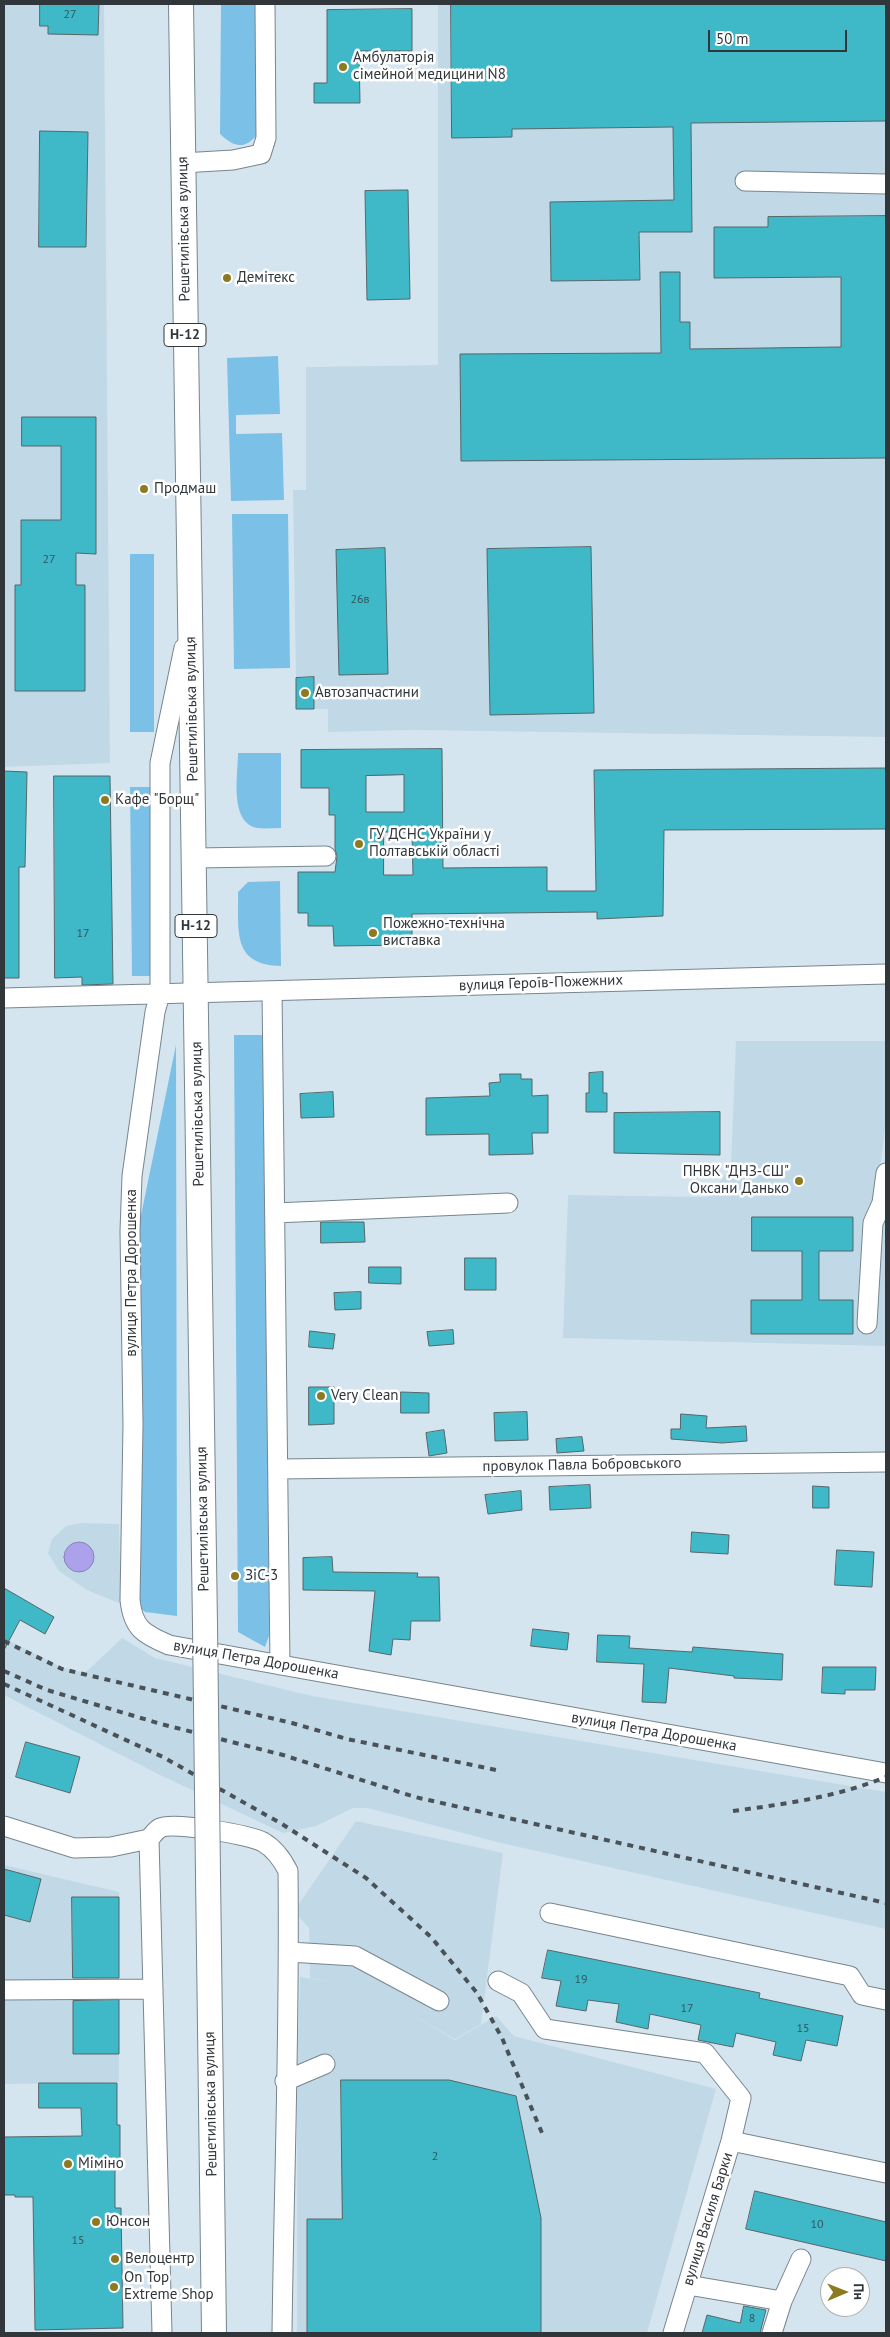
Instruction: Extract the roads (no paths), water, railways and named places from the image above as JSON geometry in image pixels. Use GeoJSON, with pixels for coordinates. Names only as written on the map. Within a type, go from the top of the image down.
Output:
{"type":"FeatureCollection","features":[{"type":"Feature","properties":{"kind":"main road","name":"Решетилівська вулиця"},"geometry":{"type":"LineString","coordinates":[[181,4],[182,163],[197,993],[214,2333]]}},
{"type":"Feature","properties":{"kind":"street"},"geometry":{"type":"LineString","coordinates":[[182,163],[233,160],[261,154],[266,138],[265,4]]}},
{"type":"Feature","properties":{"kind":"street"},"geometry":{"type":"LineString","coordinates":[[745,181],[886,184]]}},
{"type":"Feature","properties":{"kind":"street"},"geometry":{"type":"LineString","coordinates":[[160,994],[160,763],[190,620]]}},
{"type":"Feature","properties":{"kind":"street"},"geometry":{"type":"LineString","coordinates":[[194,858],[326,856]]}},
{"type":"Feature","properties":{"kind":"street","name":"вулиця Героїв-Пожежних"},"geometry":{"type":"LineString","coordinates":[[4,998],[886,974]]}},
{"type":"Feature","properties":{"kind":"street"},"geometry":{"type":"LineString","coordinates":[[272,991],[280,1665]]}},
{"type":"Feature","properties":{"kind":"street","name":"вулиця Петра Дорошенка"},"geometry":{"type":"LineString","coordinates":[[160,994],[155,1012],[136,1148],[130,1231],[133,1416],[130,1600],[132,1618],[137,1625],[150,1636],[168,1645],[886,1773]]}},
{"type":"Feature","properties":{"kind":"street"},"geometry":{"type":"LineString","coordinates":[[867,1324],[873,1223],[882,1203],[886,1173]]}},
{"type":"Feature","properties":{"kind":"street"},"geometry":{"type":"LineString","coordinates":[[275,1213],[508,1203]]}},
{"type":"Feature","properties":{"kind":"street","name":"провулок Павла Бобровського"},"geometry":{"type":"LineString","coordinates":[[278,1469],[886,1462]]}},
{"type":"Feature","properties":{"kind":"street"},"geometry":{"type":"LineString","coordinates":[[4,1826],[74,1848],[111,1847],[149,1839],[160,1828],[174,1825],[248,1836],[264,1843],[280,1856],[288,1871],[289,1952],[285,2081],[282,2333]]}},
{"type":"Feature","properties":{"kind":"street"},"geometry":{"type":"LineString","coordinates":[[149,1839],[162,2333]]}},
{"type":"Feature","properties":{"kind":"street"},"geometry":{"type":"LineString","coordinates":[[550,1913],[850,1976],[862,1995],[886,2000]]}},
{"type":"Feature","properties":{"kind":"street"},"geometry":{"type":"LineString","coordinates":[[289,1952],[355,1956],[439,2001]]}},
{"type":"Feature","properties":{"kind":"street"},"geometry":{"type":"LineString","coordinates":[[498,1981],[521,1993],[545,2029],[705,2053],[741,2098],[731,2141]]}},
{"type":"Feature","properties":{"kind":"street"},"geometry":{"type":"LineString","coordinates":[[4,1990],[153,1989]]}},
{"type":"Feature","properties":{"kind":"street"},"geometry":{"type":"LineString","coordinates":[[285,2081],[325,2064]]}},
{"type":"Feature","properties":{"kind":"street","name":"вулиця Василя Барки"},"geometry":{"type":"LineString","coordinates":[[673,2333],[731,2141],[886,2173]]}},
{"type":"Feature","properties":{"kind":"street"},"geometry":{"type":"LineString","coordinates":[[772,2333],[782,2301],[801,2259]]}},
{"type":"Feature","properties":{"kind":"street"},"geometry":{"type":"LineString","coordinates":[[688,2285],[782,2301]]}},
{"type":"Feature","properties":{"kind":"railway"},"geometry":{"type":"LineString","coordinates":[[4,1641],[62,1669],[292,1723],[347,1739],[501,1771]]}},
{"type":"Feature","properties":{"kind":"railway"},"geometry":{"type":"LineString","coordinates":[[4,1671],[47,1690],[161,1724],[283,1755],[415,1797],[886,1903]]}},
{"type":"Feature","properties":{"kind":"railway"},"geometry":{"type":"LineString","coordinates":[[4,1684],[163,1757],[282,1824],[366,1878],[431,1937],[477,1993],[502,2038],[542,2133]]}},
{"type":"Feature","properties":{"kind":"railway"},"geometry":{"type":"LineString","coordinates":[[733,1811],[830,1795],[886,1777]]}},
{"type":"Feature","properties":{"kind":"place","name":"Амбулаторія сімейной медицини N8"},"geometry":{"type":"Point","coordinates":[343,67]}},
{"type":"Feature","properties":{"kind":"place","name":"Демітекс"},"geometry":{"type":"Point","coordinates":[227,278]}},
{"type":"Feature","properties":{"kind":"place","name":"Продмаш"},"geometry":{"type":"Point","coordinates":[144,489]}},
{"type":"Feature","properties":{"kind":"place","name":"Автозапчастини"},"geometry":{"type":"Point","coordinates":[305,693]}},
{"type":"Feature","properties":{"kind":"place","name":"Кафе \"Борщ\""},"geometry":{"type":"Point","coordinates":[105,800]}},
{"type":"Feature","properties":{"kind":"place","name":"ГУ ДСНС України у Полтавській області"},"geometry":{"type":"Point","coordinates":[359,844]}},
{"type":"Feature","properties":{"kind":"place","name":"Пожежно-технічна виставка"},"geometry":{"type":"Point","coordinates":[373,933]}},
{"type":"Feature","properties":{"kind":"place","name":"ПНВК \"ДНЗ-СШ\" Оксани Данько"},"geometry":{"type":"Point","coordinates":[799,1181]}},
{"type":"Feature","properties":{"kind":"place","name":"Very Clean"},"geometry":{"type":"Point","coordinates":[321,1396]}},
{"type":"Feature","properties":{"kind":"place","name":"ЗіС-3"},"geometry":{"type":"Point","coordinates":[235,1576]}},
{"type":"Feature","properties":{"kind":"place","name":"Міміно"},"geometry":{"type":"Point","coordinates":[68,2164]}},
{"type":"Feature","properties":{"kind":"place","name":"Юнсон"},"geometry":{"type":"Point","coordinates":[96,2222]}},
{"type":"Feature","properties":{"kind":"place","name":"Велоцентр"},"geometry":{"type":"Point","coordinates":[115,2259]}},
{"type":"Feature","properties":{"kind":"place","name":"On Top Extreme Shop"},"geometry":{"type":"Point","coordinates":[114,2287]}}]}
